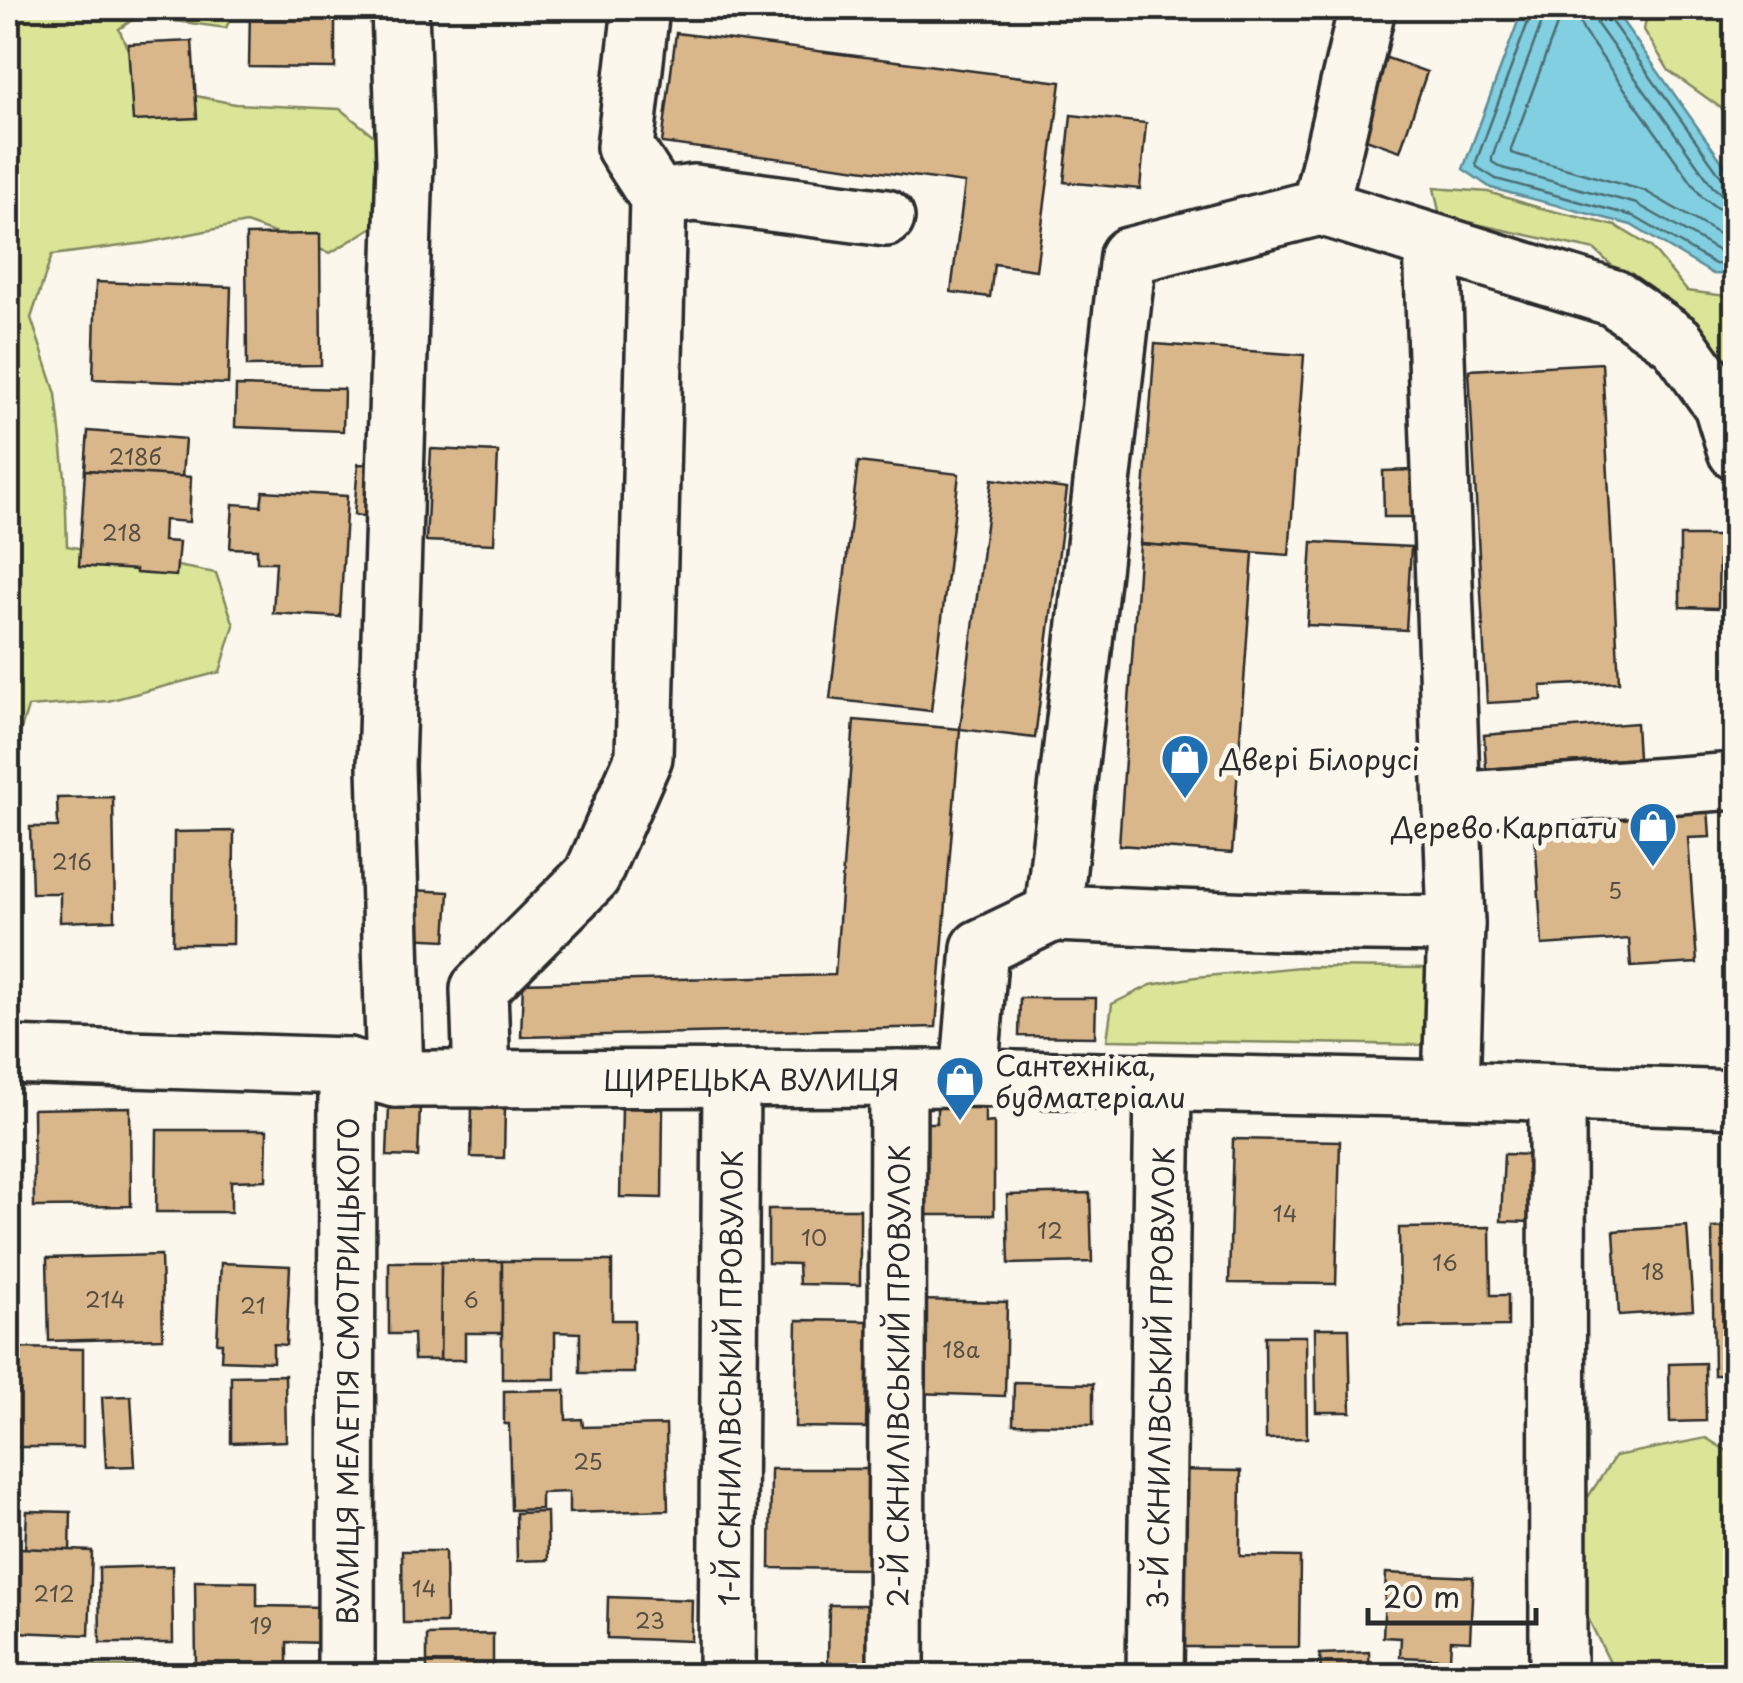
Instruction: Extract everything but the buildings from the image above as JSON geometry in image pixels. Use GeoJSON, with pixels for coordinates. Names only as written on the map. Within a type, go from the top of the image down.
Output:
{"type":"FeatureCollection","features":[{"type":"Feature","properties":{"kind":"street","name":"ВУЛИЦЯ МЕЛЕТІЯ СМОТРИЦЬКОГО"},"geometry":{"type":"LineString","coordinates":[[346,1676],[386,766],[405,161],[400,8]]}},
{"type":"Feature","properties":{"kind":"street"},"geometry":{"type":"LineString","coordinates":[[482,1079],[479,989],[592,876],[644,757],[658,198],[625,148],[640,8]]}},
{"type":"Feature","properties":{"kind":"street"},"geometry":{"type":"LineString","coordinates":[[1320,207],[1366,8]]}},
{"type":"Feature","properties":{"kind":"street"},"geometry":{"type":"LineString","coordinates":[[658,198],[694,193],[886,218]]}},
{"type":"Feature","properties":{"kind":"street"},"geometry":{"type":"LineString","coordinates":[[1053,912],[1128,256],[1320,207],[1614,298],[1677,342],[1722,404],[1736,451]]}},
{"type":"Feature","properties":{"kind":"street"},"geometry":{"type":"LineString","coordinates":[[1432,242],[1456,924],[1451,1089]]}},
{"type":"Feature","properties":{"kind":"street"},"geometry":{"type":"LineString","coordinates":[[1452,800],[1736,782]]}},
{"type":"Feature","properties":{"kind":"street"},"geometry":{"type":"LineString","coordinates":[[969,1078],[980,948],[1053,912],[1280,922],[1456,924]]}},
{"type":"Feature","properties":{"kind":"street","name":"ЩИРЕЦЬКА ВУЛИЦЯ"},"geometry":{"type":"LineString","coordinates":[[8,1054],[482,1079],[969,1078],[1736,1099]]}},
{"type":"Feature","properties":{"kind":"street","name":"2-Й СКНИЛІВСЬКИЙ ПРОВУЛОК"},"geometry":{"type":"LineString","coordinates":[[896,1676],[898,1078]]}},
{"type":"Feature","properties":{"kind":"street","name":"1-Й СКНИЛІВСЬКИЙ ПРОВУЛОК"},"geometry":{"type":"LineString","coordinates":[[727,1676],[731,1080]]}},
{"type":"Feature","properties":{"kind":"street","name":"3-Й СКНИЛІВСЬКИЙ ПРОВУЛОК"},"geometry":{"type":"LineString","coordinates":[[1155,1676],[1163,1083]]}},
{"type":"Feature","properties":{"kind":"street"},"geometry":{"type":"LineString","coordinates":[[1557,1094],[1558,1676]]}},
{"type":"Feature","properties":{"kind":"green space"},"geometry":{"type":"Polygon","coordinates":[[[8,8],[235,8],[226,28],[138,16],[119,29],[143,85],[235,104],[340,109],[378,139],[373,227],[330,253],[246,223],[145,243],[52,255],[31,318],[56,394],[67,546],[216,573],[234,625],[220,672],[108,701],[28,707],[8,771],[8,8]]]}},
{"type":"Feature","properties":{"kind":"green space"},"geometry":{"type":"Polygon","coordinates":[[[1648,8],[1735,8],[1735,118],[1669,71],[1644,30],[1648,8]]]}},
{"type":"Feature","properties":{"kind":"green space"},"geometry":{"type":"Polygon","coordinates":[[[1434,188],[1488,192],[1616,226],[1651,247],[1687,291],[1735,297],[1735,389],[1595,250],[1440,216],[1434,188]]]}},
{"type":"Feature","properties":{"kind":"green space"},"geometry":{"type":"Polygon","coordinates":[[[1300,967],[1427,968],[1428,1045],[1107,1040],[1112,1004],[1151,985],[1300,967]]]}},
{"type":"Feature","properties":{"kind":"green space"},"geometry":{"type":"Polygon","coordinates":[[[1706,1438],[1735,1456],[1735,1675],[1616,1675],[1587,1616],[1582,1506],[1615,1456],[1706,1438]]]}},
{"type":"Feature","properties":{"kind":"green space"},"geometry":{"type":"Polygon","coordinates":[[[50,1666],[175,1667],[187,1675],[34,1675],[50,1666]]]}},
{"type":"Feature","properties":{"kind":"water"},"geometry":{"type":"Polygon","coordinates":[[[1523,8],[1613,8],[1735,180],[1735,275],[1713,274],[1631,225],[1491,188],[1463,169],[1523,8]]]}},
{"type":"Feature","properties":{"kind":"place","name":"Двері Білорусі"},"geometry":{"type":"Point","coordinates":[1185,800]}},
{"type":"Feature","properties":{"kind":"place","name":"Дерево Карпати"},"geometry":{"type":"Point","coordinates":[1653,868]}},
{"type":"Feature","properties":{"kind":"place","name":"Сантехніка, будматеріали"},"geometry":{"type":"Point","coordinates":[960,1122]}}]}
